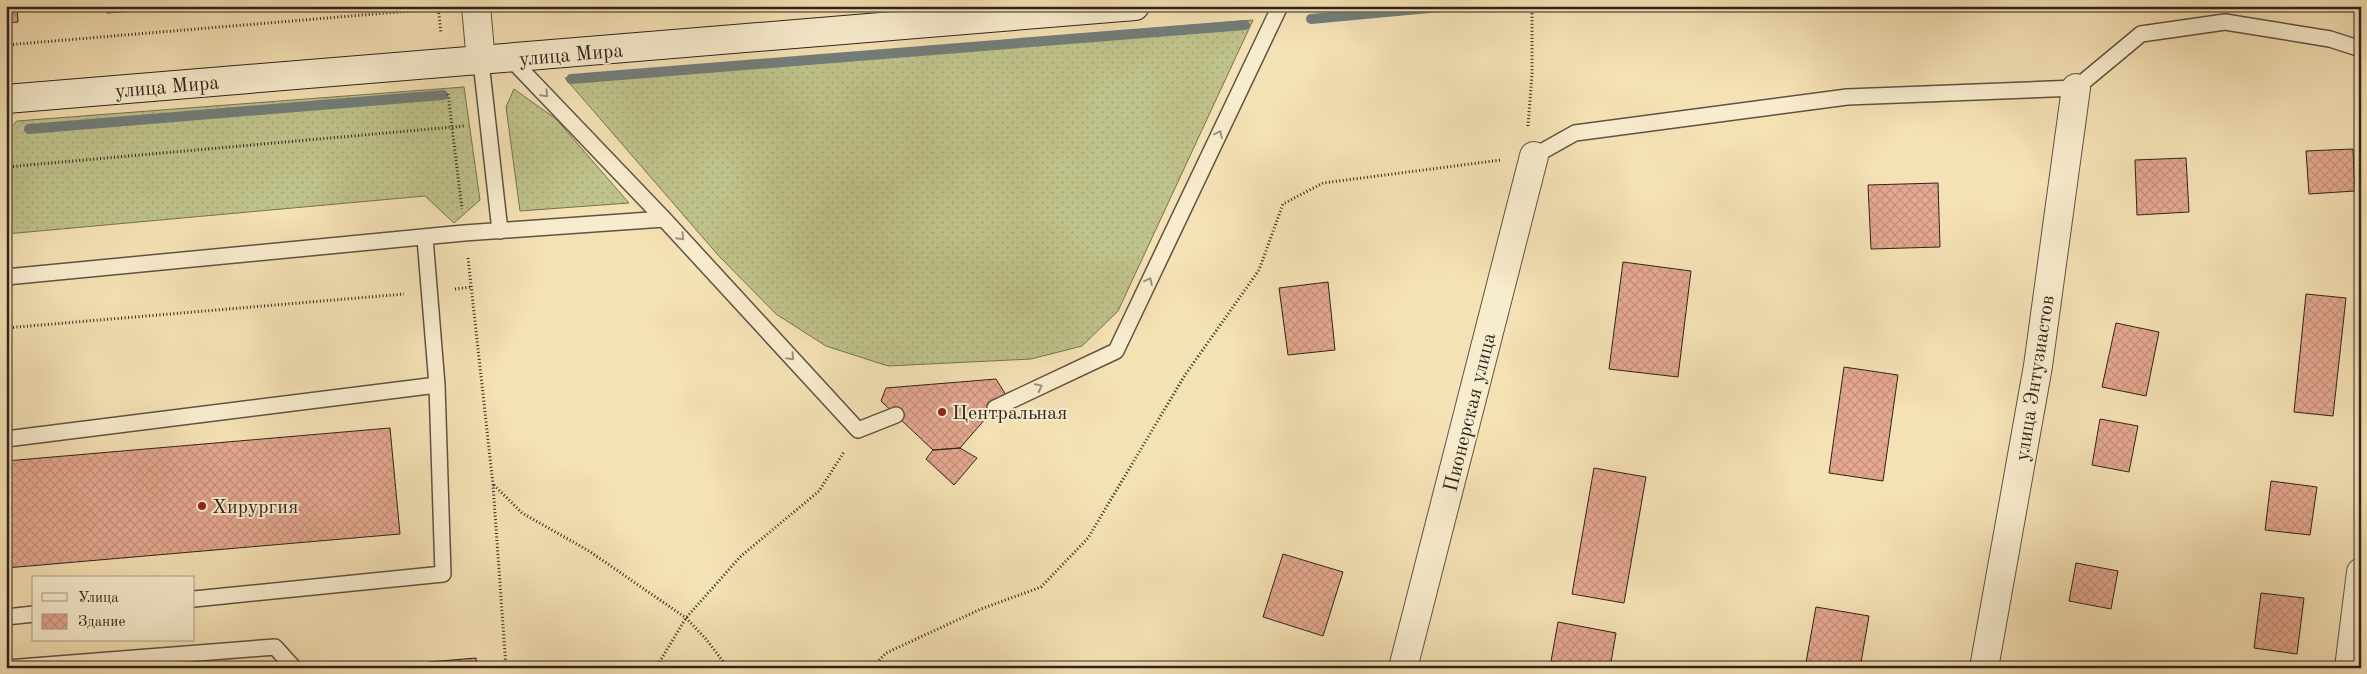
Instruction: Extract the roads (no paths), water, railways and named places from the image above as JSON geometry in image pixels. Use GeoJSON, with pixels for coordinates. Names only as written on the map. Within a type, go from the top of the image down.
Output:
{"type":"FeatureCollection","features":[{"type":"Feature","properties":{"kind":"street"},"geometry":{"type":"LineString","coordinates":[[476,6],[482,62]]}},
{"type":"Feature","properties":{"kind":"street","name":"улица Мира"},"geometry":{"type":"LineString","coordinates":[[6,99],[482,62],[1135,6]]}},
{"type":"Feature","properties":{"kind":"street","name":"улица Энтузиастов"},"geometry":{"type":"LineString","coordinates":[[1984,668],[2038,366],[2076,88]]}},
{"type":"Feature","properties":{"kind":"street","name":"Пионерская улица"},"geometry":{"type":"LineString","coordinates":[[1404,668],[1534,156]]}},
{"type":"Feature","properties":{"kind":"street"},"geometry":{"type":"LineString","coordinates":[[2349,668],[2361,572]]}},
{"type":"Feature","properties":{"kind":"lane"},"geometry":{"type":"LineString","coordinates":[[995,408],[1116,350],[1280,6]]}},
{"type":"Feature","properties":{"kind":"lane"},"geometry":{"type":"LineString","coordinates":[[1534,156],[1575,133],[1847,97],[2076,88],[2141,34],[2225,22],[2330,39],[2361,49]]}},
{"type":"Feature","properties":{"kind":"lane"},"geometry":{"type":"LineString","coordinates":[[511,59],[664,219],[858,430],[896,415]]}},
{"type":"Feature","properties":{"kind":"lane"},"geometry":{"type":"LineString","coordinates":[[482,62],[500,231]]}},
{"type":"Feature","properties":{"kind":"lane"},"geometry":{"type":"LineString","coordinates":[[6,277],[464,233],[664,219]]}},
{"type":"Feature","properties":{"kind":"lane"},"geometry":{"type":"LineString","coordinates":[[195,599],[443,574],[436,385],[426,238]]}},
{"type":"Feature","properties":{"kind":"lane"},"geometry":{"type":"LineString","coordinates":[[6,439],[436,385]]}},
{"type":"Feature","properties":{"kind":"lane"},"geometry":{"type":"LineString","coordinates":[[6,617],[32,614]]}},
{"type":"Feature","properties":{"kind":"lane"},"geometry":{"type":"LineString","coordinates":[[8,668],[275,647],[294,668]]}},
{"type":"Feature","properties":{"kind":"waterway"},"geometry":{"type":"LineString","coordinates":[[1311,19],[1451,6]]}},
{"type":"Feature","properties":{"kind":"waterway"},"geometry":{"type":"LineString","coordinates":[[571,79],[1245,25]]}},
{"type":"Feature","properties":{"kind":"waterway"},"geometry":{"type":"LineString","coordinates":[[29,129],[443,95]]}},
{"type":"Feature","properties":{"kind":"place","name":"Центральная"},"geometry":{"type":"Point","coordinates":[942,412]}},
{"type":"Feature","properties":{"kind":"place","name":"Хирургия"},"geometry":{"type":"Point","coordinates":[202,506]}}]}
